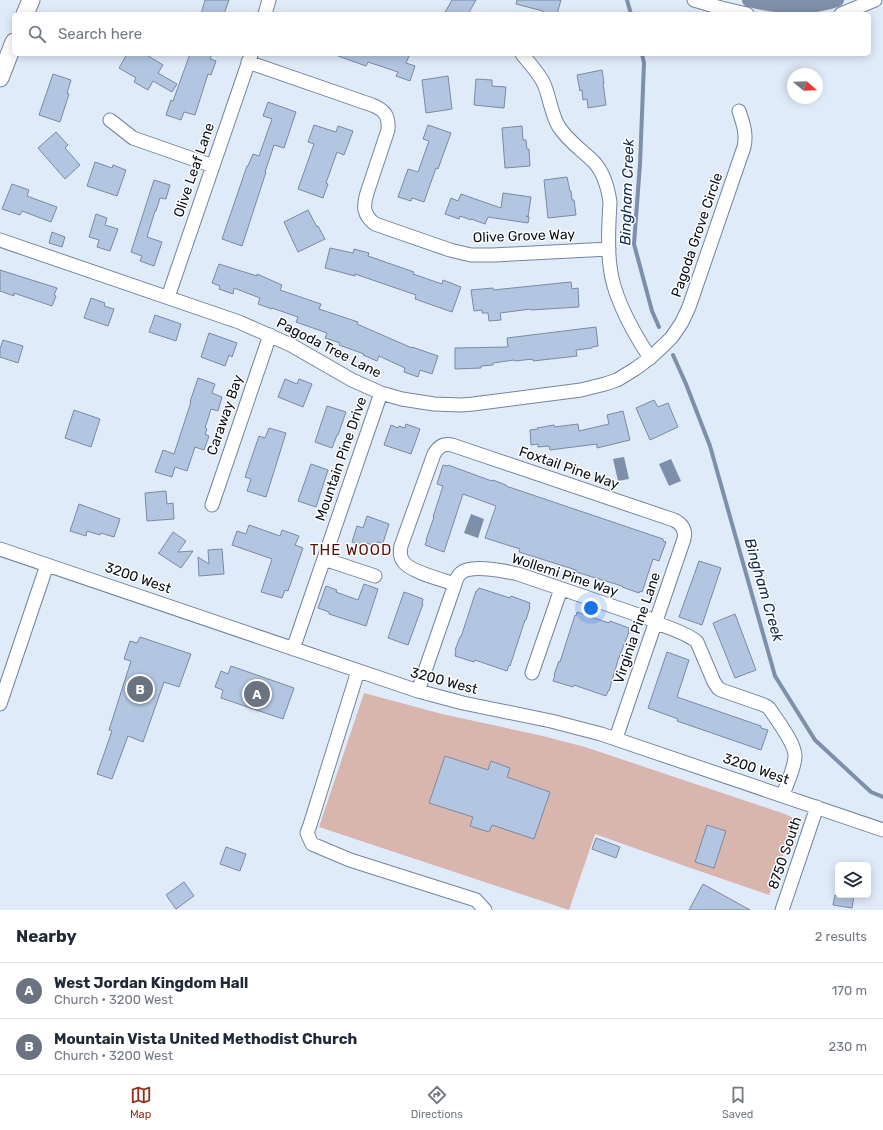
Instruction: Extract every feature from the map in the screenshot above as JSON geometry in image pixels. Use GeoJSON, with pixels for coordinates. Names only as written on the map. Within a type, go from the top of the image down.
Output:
{"type":"FeatureCollection","features":[{"type":"Feature","properties":{"kind":"main road"},"geometry":{"type":"LineString","coordinates":[[26,12],[31,0]]}},
{"type":"Feature","properties":{"kind":"main road"},"geometry":{"type":"LineString","coordinates":[[0,78],[8,46]]}},
{"type":"Feature","properties":{"kind":"street"},"geometry":{"type":"LineString","coordinates":[[266,12],[269,0]]}},
{"type":"Feature","properties":{"kind":"street"},"geometry":{"type":"LineString","coordinates":[[694,0],[738,12]]}},
{"type":"Feature","properties":{"kind":"street"},"geometry":{"type":"LineString","coordinates":[[846,12],[875,0]]}},
{"type":"Feature","properties":{"kind":"street"},"geometry":{"type":"LineString","coordinates":[[524,56],[544,84],[553,114],[560,129],[572,144],[595,163],[604,177],[610,202],[610,267],[616,293],[637,338],[650,358]]}},
{"type":"Feature","properties":{"kind":"street","name":"Olive Grove Way"},"geometry":{"type":"LineString","coordinates":[[250,58],[377,107],[384,113],[388,121],[388,130],[365,203],[365,213],[375,224],[450,250],[471,255],[609,249]]}},
{"type":"Feature","properties":{"kind":"street","name":"Olive Leaf Lane"},"geometry":{"type":"LineString","coordinates":[[168,297],[250,58]]}},
{"type":"Feature","properties":{"kind":"street","name":"Pagoda Grove Circle"},"geometry":{"type":"LineString","coordinates":[[650,358],[672,336],[682,322],[689,306],[744,147],[745,131],[739,111]]}},
{"type":"Feature","properties":{"kind":"street"},"geometry":{"type":"LineString","coordinates":[[110,120],[133,138],[213,166]]}},
{"type":"Feature","properties":{"kind":"street","name":"Pagoda Tree Lane"},"geometry":{"type":"LineString","coordinates":[[0,240],[225,317],[270,335],[352,380],[381,393],[418,402],[461,405],[581,390],[617,380],[650,358]]}},
{"type":"Feature","properties":{"kind":"street","name":"Caraway Bay"},"geometry":{"type":"LineString","coordinates":[[212,504],[270,335]]}},
{"type":"Feature","properties":{"kind":"street","name":"Mountain Pine Drive"},"geometry":{"type":"LineString","coordinates":[[293,649],[381,393]]}},
{"type":"Feature","properties":{"kind":"street","name":"Foxtail Pine Way"},"geometry":{"type":"LineString","coordinates":[[455,584],[410,569],[402,561],[400,551],[434,454],[436,450],[443,445],[452,445],[674,520],[683,527]]}},
{"type":"Feature","properties":{"kind":"street","name":"Virginia Pine Lane"},"geometry":{"type":"LineString","coordinates":[[616,738],[684,539],[685,535],[683,527]]}},
{"type":"Feature","properties":{"kind":"street","name":"3200 West"},"geometry":{"type":"LineString","coordinates":[[0,549],[418,691],[463,703],[551,721],[616,738],[883,830]]}},
{"type":"Feature","properties":{"kind":"street"},"geometry":{"type":"LineString","coordinates":[[324,559],[375,576]]}},
{"type":"Feature","properties":{"kind":"street"},"geometry":{"type":"LineString","coordinates":[[0,704],[47,564]]}},
{"type":"Feature","properties":{"kind":"street","name":"Wollemi Pine Way"},"geometry":{"type":"LineString","coordinates":[[455,584],[458,576],[465,570],[475,568],[506,571],[656,622],[692,638],[697,642],[718,688],[769,708],[792,743],[795,752],[794,762],[783,795]]}},
{"type":"Feature","properties":{"kind":"street"},"geometry":{"type":"LineString","coordinates":[[418,691],[455,584]]}},
{"type":"Feature","properties":{"kind":"street"},"geometry":{"type":"LineString","coordinates":[[532,673],[561,589]]}},
{"type":"Feature","properties":{"kind":"street"},"geometry":{"type":"LineString","coordinates":[[358,671],[310,825],[308,833],[312,844],[350,860],[476,900],[485,910]]}},
{"type":"Feature","properties":{"kind":"street","name":"8750 South"},"geometry":{"type":"LineString","coordinates":[[782,910],[817,807]]}},
{"type":"Feature","properties":{"kind":"shaded area"},"geometry":{"type":"Polygon","coordinates":[[[364,693],[442,714],[543,736],[585,747],[785,814],[793,818],[795,823],[769,895],[595,834],[569,910],[319,827],[364,693]]]}},
{"type":"Feature","properties":{"kind":"water"},"geometry":{"type":"Polygon","coordinates":[[[624,457],[629,479],[618,481],[613,459],[624,457]]]}},
{"type":"Feature","properties":{"kind":"water"},"geometry":{"type":"Polygon","coordinates":[[[671,459],[681,481],[669,486],[659,464],[671,459]]]}},
{"type":"Feature","properties":{"kind":"water"},"geometry":{"type":"Polygon","coordinates":[[[471,514],[484,519],[478,538],[464,533],[471,514]]]}},
{"type":"Feature","properties":{"kind":"building"},"geometry":{"type":"Polygon","coordinates":[[[205,0],[229,0],[225,12],[202,12],[205,0]]]}},
{"type":"Feature","properties":{"kind":"building"},"geometry":{"type":"Polygon","coordinates":[[[452,0],[476,0],[469,12],[445,12],[452,0]]]}},
{"type":"Feature","properties":{"kind":"building"},"geometry":{"type":"Polygon","coordinates":[[[517,0],[561,0],[558,12],[543,12],[516,4],[517,0]]]}},
{"type":"Feature","properties":{"kind":"building"},"geometry":{"type":"Polygon","coordinates":[[[126,56],[148,56],[163,65],[158,73],[177,84],[172,92],[153,81],[148,90],[134,82],[136,78],[119,68],[126,56]]]}},
{"type":"Feature","properties":{"kind":"building"},"geometry":{"type":"Polygon","coordinates":[[[189,56],[211,56],[210,59],[216,61],[211,75],[208,74],[195,115],[184,112],[181,120],[166,115],[171,100],[173,101],[189,56]]]}},
{"type":"Feature","properties":{"kind":"building"},"geometry":{"type":"Polygon","coordinates":[[[338,56],[409,56],[406,63],[415,66],[410,81],[396,76],[398,72],[368,62],[366,66],[338,56]]]}},
{"type":"Feature","properties":{"kind":"building"},"geometry":{"type":"Polygon","coordinates":[[[602,70],[606,105],[588,108],[587,99],[583,100],[582,90],[580,91],[577,75],[602,70]]]}},
{"type":"Feature","properties":{"kind":"building"},"geometry":{"type":"Polygon","coordinates":[[[53,74],[71,80],[67,93],[69,94],[60,122],[39,115],[53,74]]]}},
{"type":"Feature","properties":{"kind":"building"},"geometry":{"type":"Polygon","coordinates":[[[448,76],[452,109],[426,113],[422,80],[448,76]]]}},
{"type":"Feature","properties":{"kind":"building"},"geometry":{"type":"Polygon","coordinates":[[[476,79],[492,80],[492,86],[506,87],[504,108],[474,105],[476,79]]]}},
{"type":"Feature","properties":{"kind":"building"},"geometry":{"type":"Polygon","coordinates":[[[268,102],[296,112],[284,148],[274,145],[242,246],[222,239],[247,166],[253,154],[259,156],[272,119],[263,116],[268,102]]]}},
{"type":"Feature","properties":{"kind":"building"},"geometry":{"type":"Polygon","coordinates":[[[314,125],[336,132],[338,126],[353,131],[344,155],[337,152],[326,183],[328,184],[323,198],[298,189],[314,144],[308,142],[314,125]]]}},
{"type":"Feature","properties":{"kind":"building"},"geometry":{"type":"Polygon","coordinates":[[[428,125],[451,133],[438,169],[436,168],[424,202],[412,198],[411,201],[398,197],[408,169],[418,172],[429,141],[423,139],[428,125]]]}},
{"type":"Feature","properties":{"kind":"building"},"geometry":{"type":"Polygon","coordinates":[[[522,126],[523,140],[526,140],[527,149],[529,149],[530,166],[505,168],[502,128],[522,126]]]}},
{"type":"Feature","properties":{"kind":"building"},"geometry":{"type":"Polygon","coordinates":[[[56,132],[68,145],[65,148],[80,165],[65,179],[38,148],[56,132]]]}},
{"type":"Feature","properties":{"kind":"building"},"geometry":{"type":"Polygon","coordinates":[[[95,162],[112,168],[113,165],[126,170],[117,196],[87,186],[95,162]]]}},
{"type":"Feature","properties":{"kind":"building"},"geometry":{"type":"Polygon","coordinates":[[[567,177],[572,200],[574,200],[576,215],[548,218],[544,180],[567,177]]]}},
{"type":"Feature","properties":{"kind":"building"},"geometry":{"type":"Polygon","coordinates":[[[154,180],[170,185],[166,199],[160,198],[147,237],[162,242],[154,266],[140,261],[142,256],[131,252],[154,180]]]}},
{"type":"Feature","properties":{"kind":"building"},"geometry":{"type":"Polygon","coordinates":[[[12,184],[29,190],[27,196],[57,207],[51,222],[22,211],[20,215],[2,209],[12,184]]]}},
{"type":"Feature","properties":{"kind":"building"},"geometry":{"type":"Polygon","coordinates":[[[503,193],[531,197],[528,223],[488,217],[485,224],[460,216],[459,219],[445,214],[451,198],[458,201],[461,194],[501,208],[503,193]]]}},
{"type":"Feature","properties":{"kind":"building"},"geometry":{"type":"Polygon","coordinates":[[[308,210],[325,239],[298,252],[284,222],[308,210]]]}},
{"type":"Feature","properties":{"kind":"building"},"geometry":{"type":"Polygon","coordinates":[[[96,214],[107,218],[105,225],[118,229],[110,251],[97,247],[99,240],[89,237],[96,214]]]}},
{"type":"Feature","properties":{"kind":"building"},"geometry":{"type":"Polygon","coordinates":[[[52,232],[65,237],[62,247],[49,243],[52,232]]]}},
{"type":"Feature","properties":{"kind":"building"},"geometry":{"type":"Polygon","coordinates":[[[330,248],[353,253],[354,249],[369,253],[368,256],[414,272],[413,274],[442,284],[443,280],[461,287],[452,312],[415,299],[416,295],[355,274],[355,276],[325,268],[330,248]]]}},
{"type":"Feature","properties":{"kind":"building"},"geometry":{"type":"Polygon","coordinates":[[[219,264],[257,276],[257,274],[282,285],[280,290],[321,304],[319,309],[358,322],[357,324],[412,348],[438,356],[432,374],[420,370],[418,377],[404,372],[405,368],[379,356],[377,361],[363,355],[364,354],[339,345],[340,343],[325,338],[327,333],[296,322],[298,317],[258,304],[260,298],[234,288],[233,294],[219,289],[220,286],[212,283],[219,264]]]}},
{"type":"Feature","properties":{"kind":"building"},"geometry":{"type":"Polygon","coordinates":[[[0,270],[57,288],[52,306],[14,293],[14,296],[0,291],[0,270]]]}},
{"type":"Feature","properties":{"kind":"building"},"geometry":{"type":"Polygon","coordinates":[[[571,282],[572,289],[578,288],[579,307],[531,309],[500,313],[501,320],[489,321],[488,313],[482,313],[482,310],[474,311],[471,290],[493,288],[493,290],[571,282]]]}},
{"type":"Feature","properties":{"kind":"building"},"geometry":{"type":"Polygon","coordinates":[[[91,298],[105,303],[104,306],[114,309],[108,326],[84,318],[91,298]]]}},
{"type":"Feature","properties":{"kind":"building"},"geometry":{"type":"Polygon","coordinates":[[[155,315],[181,324],[176,341],[149,332],[155,315]]]}},
{"type":"Feature","properties":{"kind":"building"},"geometry":{"type":"Polygon","coordinates":[[[596,327],[598,346],[576,350],[577,356],[533,361],[533,359],[514,360],[493,363],[493,365],[481,366],[481,368],[455,369],[455,348],[508,347],[507,338],[596,327]]]}},
{"type":"Feature","properties":{"kind":"building"},"geometry":{"type":"Polygon","coordinates":[[[209,333],[237,343],[232,357],[229,355],[225,366],[201,357],[209,333]]]}},
{"type":"Feature","properties":{"kind":"building"},"geometry":{"type":"Polygon","coordinates":[[[3,340],[23,346],[18,363],[0,357],[0,349],[3,340]]]}},
{"type":"Feature","properties":{"kind":"building"},"geometry":{"type":"Polygon","coordinates":[[[198,378],[215,384],[212,393],[222,397],[218,411],[211,409],[205,428],[207,429],[205,434],[209,436],[204,450],[195,447],[187,471],[175,467],[172,477],[155,472],[163,450],[174,454],[198,378]]]}},
{"type":"Feature","properties":{"kind":"building"},"geometry":{"type":"Polygon","coordinates":[[[285,379],[297,384],[299,379],[312,384],[303,407],[278,397],[285,379]]]}},
{"type":"Feature","properties":{"kind":"building"},"geometry":{"type":"Polygon","coordinates":[[[654,400],[658,407],[668,403],[678,427],[650,440],[636,408],[654,400]]]}},
{"type":"Feature","properties":{"kind":"building"},"geometry":{"type":"Polygon","coordinates":[[[327,406],[346,412],[332,448],[315,442],[327,406]]]}},
{"type":"Feature","properties":{"kind":"building"},"geometry":{"type":"Polygon","coordinates":[[[74,410],[100,419],[91,447],[65,438],[74,410]]]}},
{"type":"Feature","properties":{"kind":"building"},"geometry":{"type":"Polygon","coordinates":[[[623,411],[630,440],[597,448],[597,444],[550,450],[549,446],[538,447],[538,444],[531,445],[530,430],[554,425],[555,427],[578,424],[579,431],[609,424],[607,415],[623,411]]]}},
{"type":"Feature","properties":{"kind":"building"},"geometry":{"type":"Polygon","coordinates":[[[406,424],[420,429],[411,454],[384,445],[391,425],[398,428],[399,426],[405,428],[406,424]]]}},
{"type":"Feature","properties":{"kind":"building"},"geometry":{"type":"Polygon","coordinates":[[[269,428],[286,433],[266,497],[247,491],[251,479],[245,477],[259,436],[265,438],[269,428]]]}},
{"type":"Feature","properties":{"kind":"building"},"geometry":{"type":"Polygon","coordinates":[[[311,464],[328,470],[316,507],[298,501],[311,464]]]}},
{"type":"Feature","properties":{"kind":"building"},"geometry":{"type":"Polygon","coordinates":[[[443,465],[448,465],[492,481],[493,480],[506,486],[663,539],[663,541],[666,542],[659,561],[653,559],[642,592],[640,591],[639,593],[622,586],[576,572],[576,570],[519,552],[520,549],[485,538],[496,506],[463,494],[444,552],[425,545],[443,486],[437,484],[443,465]]]}},
{"type":"Feature","properties":{"kind":"building"},"geometry":{"type":"Polygon","coordinates":[[[166,491],[167,504],[173,503],[174,519],[147,521],[145,493],[166,491]]]}},
{"type":"Feature","properties":{"kind":"building"},"geometry":{"type":"Polygon","coordinates":[[[79,504],[120,519],[114,537],[87,531],[86,536],[70,531],[79,504]]]}},
{"type":"Feature","properties":{"kind":"building"},"geometry":{"type":"Polygon","coordinates":[[[367,516],[389,524],[383,543],[377,542],[374,546],[367,543],[366,547],[352,542],[357,526],[363,528],[367,516]]]}},
{"type":"Feature","properties":{"kind":"building"},"geometry":{"type":"Polygon","coordinates":[[[249,525],[280,536],[282,530],[299,536],[295,545],[303,548],[288,591],[285,590],[282,598],[261,592],[272,559],[232,545],[237,531],[246,534],[249,525]]]}},
{"type":"Feature","properties":{"kind":"building"},"geometry":{"type":"Polygon","coordinates":[[[173,532],[186,541],[178,552],[193,551],[181,568],[158,553],[173,532]]]}},
{"type":"Feature","properties":{"kind":"building"},"geometry":{"type":"Polygon","coordinates":[[[222,549],[224,574],[199,576],[198,557],[209,564],[208,550],[222,549]]]}},
{"type":"Feature","properties":{"kind":"building"},"geometry":{"type":"Polygon","coordinates":[[[699,561],[721,568],[702,625],[679,617],[699,561]]]}},
{"type":"Feature","properties":{"kind":"building"},"geometry":{"type":"Polygon","coordinates":[[[364,584],[378,589],[366,626],[329,614],[329,612],[318,608],[326,586],[337,590],[336,592],[358,600],[364,584]]]}},
{"type":"Feature","properties":{"kind":"building"},"geometry":{"type":"Polygon","coordinates":[[[479,588],[510,598],[511,596],[530,603],[526,620],[507,671],[475,660],[474,662],[455,656],[455,650],[461,637],[476,591],[479,588]]]}},
{"type":"Feature","properties":{"kind":"building"},"geometry":{"type":"Polygon","coordinates":[[[404,592],[423,599],[423,604],[408,645],[388,638],[404,592]]]}},
{"type":"Feature","properties":{"kind":"building"},"geometry":{"type":"Polygon","coordinates":[[[577,612],[629,628],[629,632],[606,696],[574,685],[573,687],[553,681],[577,612]]]}},
{"type":"Feature","properties":{"kind":"building"},"geometry":{"type":"Polygon","coordinates":[[[735,614],[756,670],[735,678],[713,623],[735,614]]]}},
{"type":"Feature","properties":{"kind":"building"},"geometry":{"type":"Polygon","coordinates":[[[140,637],[191,654],[179,687],[164,682],[143,742],[128,736],[112,779],[97,774],[112,731],[109,730],[131,661],[124,659],[130,641],[137,643],[140,637]]]}},
{"type":"Feature","properties":{"kind":"building"},"geometry":{"type":"Polygon","coordinates":[[[667,652],[689,660],[677,697],[761,726],[761,728],[768,730],[761,750],[677,721],[678,719],[648,708],[667,652]]]}},
{"type":"Feature","properties":{"kind":"building"},"geometry":{"type":"Polygon","coordinates":[[[231,666],[294,688],[283,719],[221,698],[223,690],[215,687],[221,671],[228,674],[231,666]]]}},
{"type":"Feature","properties":{"kind":"building"},"geometry":{"type":"Polygon","coordinates":[[[445,756],[488,770],[491,761],[510,768],[507,777],[550,792],[534,839],[492,825],[489,832],[470,826],[473,817],[429,803],[445,756]]]}},
{"type":"Feature","properties":{"kind":"building"},"geometry":{"type":"Polygon","coordinates":[[[707,825],[726,831],[714,868],[695,862],[707,825]]]}},
{"type":"Feature","properties":{"kind":"building"},"geometry":{"type":"Polygon","coordinates":[[[596,838],[620,847],[616,858],[592,849],[596,838]]]}},
{"type":"Feature","properties":{"kind":"building"},"geometry":{"type":"Polygon","coordinates":[[[226,847],[246,854],[240,871],[220,864],[226,847]]]}},
{"type":"Feature","properties":{"kind":"building"},"geometry":{"type":"Polygon","coordinates":[[[184,882],[194,896],[176,909],[166,895],[184,882]]]}},
{"type":"Feature","properties":{"kind":"building"},"geometry":{"type":"Polygon","coordinates":[[[703,884],[750,910],[689,910],[703,884]]]}},
{"type":"Feature","properties":{"kind":"building"},"geometry":{"type":"Polygon","coordinates":[[[835,895],[835,898],[854,898],[852,908],[833,905],[835,895]]]}},
{"type":"Feature","properties":{"kind":"waterway","name":"Bingham Creek"},"geometry":{"type":"LineString","coordinates":[[627,0],[630,12]]}},
{"type":"Feature","properties":{"kind":"waterway"},"geometry":{"type":"LineString","coordinates":[[749,0],[782,6],[816,5],[837,0]]}},
{"type":"Feature","properties":{"kind":"waterway","name":"Bingham Creek"},"geometry":{"type":"LineString","coordinates":[[642,56],[644,63],[640,164],[634,244],[652,311],[659,327]]}},
{"type":"Feature","properties":{"kind":"waterway","name":"Bingham Creek"},"geometry":{"type":"LineString","coordinates":[[673,355],[710,446],[775,676],[815,740],[871,792],[883,797]]}},
{"type":"Feature","properties":{"kind":"place","name":"Mountain Vista United Methodist Church"},"geometry":{"type":"Point","coordinates":[140,689]}},
{"type":"Feature","properties":{"kind":"place","name":"West Jordan Kingdom Hall"},"geometry":{"type":"Point","coordinates":[257,694]}},
{"type":"Feature","properties":{"kind":"district","name":"THE WOOD"},"geometry":{"type":"Point","coordinates":[351,550]}}]}
